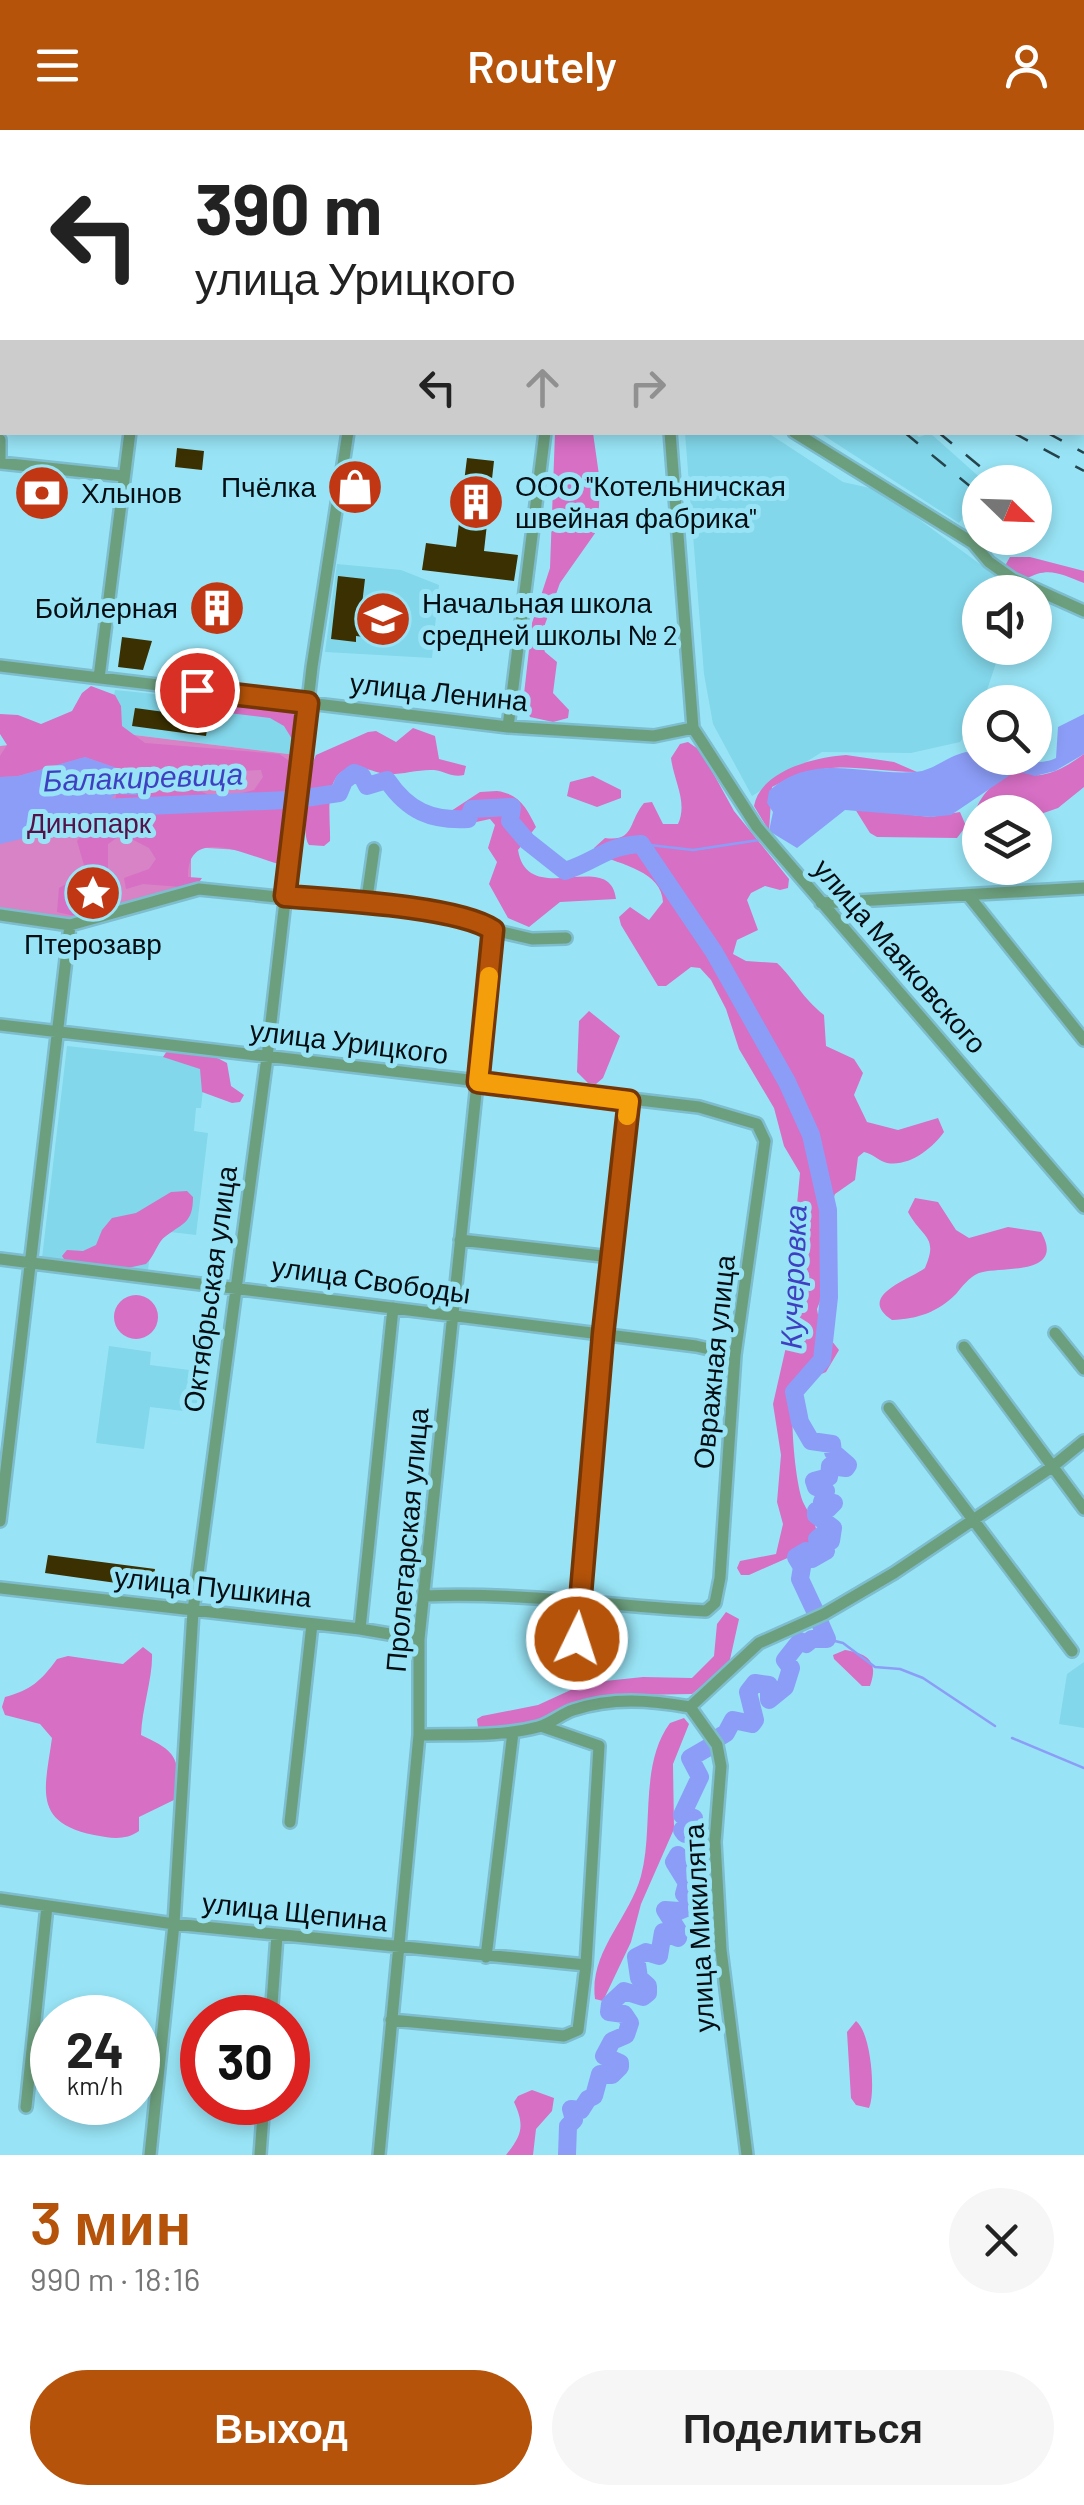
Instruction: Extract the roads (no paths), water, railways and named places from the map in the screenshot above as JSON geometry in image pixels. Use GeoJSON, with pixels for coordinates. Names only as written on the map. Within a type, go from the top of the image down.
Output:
{"type":"FeatureCollection","features":[{"type":"Feature","properties":{"kind":"street"},"geometry":{"type":"LineString","coordinates":[[98,678],[130,435]]}},
{"type":"Feature","properties":{"kind":"street","name":"Октябрьская улица"},"geometry":{"type":"LineString","coordinates":[[150,2155],[174,1924],[192,1610],[266,1058],[308,703],[348,435]]}},
{"type":"Feature","properties":{"kind":"street"},"geometry":{"type":"LineString","coordinates":[[508,726],[544,435]]}},
{"type":"Feature","properties":{"kind":"street"},"geometry":{"type":"LineString","coordinates":[[670,435],[693,728]]}},
{"type":"Feature","properties":{"kind":"street"},"geometry":{"type":"LineString","coordinates":[[799,435],[973,543],[989,562],[1012,579],[1084,611]]}},
{"type":"Feature","properties":{"kind":"street"},"geometry":{"type":"LineString","coordinates":[[0,440],[0,461],[124,476]]}},
{"type":"Feature","properties":{"kind":"street","name":"улица Ленина"},"geometry":{"type":"LineString","coordinates":[[0,666],[508,726],[654,736],[693,728]]}},
{"type":"Feature","properties":{"kind":"street","name":"улица Маяковского"},"geometry":{"type":"LineString","coordinates":[[693,728],[756,827],[1084,1207]]}},
{"type":"Feature","properties":{"kind":"street"},"geometry":{"type":"LineString","coordinates":[[366,904],[374,849]]}},
{"type":"Feature","properties":{"kind":"street"},"geometry":{"type":"LineString","coordinates":[[821,904],[1084,888]]}},
{"type":"Feature","properties":{"kind":"street"},"geometry":{"type":"LineString","coordinates":[[0,915],[70,925],[199,889],[366,904],[481,922],[493,930],[532,939],[566,938]]}},
{"type":"Feature","properties":{"kind":"street"},"geometry":{"type":"LineString","coordinates":[[968,894],[1084,1040]]}},
{"type":"Feature","properties":{"kind":"street"},"geometry":{"type":"LineString","coordinates":[[0,1521],[70,925]]}},
{"type":"Feature","properties":{"kind":"street","name":"Пролетарская улица"},"geometry":{"type":"LineString","coordinates":[[379,2155],[420,1735],[419,1640],[493,930]]}},
{"type":"Feature","properties":{"kind":"street","name":"улица Урицкого"},"geometry":{"type":"LineString","coordinates":[[0,1025],[699,1107],[751,1120]]}},
{"type":"Feature","properties":{"kind":"street"},"geometry":{"type":"LineString","coordinates":[[575,1675],[603,1334],[629,1101]]}},
{"type":"Feature","properties":{"kind":"street","name":"Овражная улица"},"geometry":{"type":"LineString","coordinates":[[579,1604],[706,1611],[715,1603],[735,1355],[765,1141],[751,1120]]}},
{"type":"Feature","properties":{"kind":"street"},"geometry":{"type":"LineString","coordinates":[[460,1240],[611,1257]]}},
{"type":"Feature","properties":{"kind":"street","name":"улица Свободы"},"geometry":{"type":"LineString","coordinates":[[0,1260],[603,1334],[735,1355]]}},
{"type":"Feature","properties":{"kind":"street"},"geometry":{"type":"LineString","coordinates":[[360,1629],[393,1308]]}},
{"type":"Feature","properties":{"kind":"street"},"geometry":{"type":"LineString","coordinates":[[1055,1333],[1084,1369]]}},
{"type":"Feature","properties":{"kind":"street"},"geometry":{"type":"LineString","coordinates":[[964,1347],[1084,1509]]}},
{"type":"Feature","properties":{"kind":"street"},"geometry":{"type":"LineString","coordinates":[[0,1398],[14,1400]]}},
{"type":"Feature","properties":{"kind":"street"},"geometry":{"type":"LineString","coordinates":[[889,1408],[1072,1652]]}},
{"type":"Feature","properties":{"kind":"street"},"geometry":{"type":"LineString","coordinates":[[420,1735],[513,1732],[542,1726],[569,1712],[620,1701],[652,1700],[690,1706],[759,1643],[824,1614],[894,1573],[1052,1467],[1084,1440]]}},
{"type":"Feature","properties":{"kind":"street","name":"улица Пушкина"},"geometry":{"type":"LineString","coordinates":[[0,1588],[360,1629],[419,1640]]}},
{"type":"Feature","properties":{"kind":"street"},"geometry":{"type":"LineString","coordinates":[[424,1596],[492,1593],[579,1604]]}},
{"type":"Feature","properties":{"kind":"street"},"geometry":{"type":"LineString","coordinates":[[290,1822],[312,1624]]}},
{"type":"Feature","properties":{"kind":"street","name":"улица Микилята"},"geometry":{"type":"LineString","coordinates":[[690,1706],[717,1745],[721,1766],[714,1842],[720,1950],[747,2155]]}},
{"type":"Feature","properties":{"kind":"street"},"geometry":{"type":"LineString","coordinates":[[391,2020],[564,2036],[578,2030],[586,1965],[599,1746],[542,1726]]}},
{"type":"Feature","properties":{"kind":"street"},"geometry":{"type":"LineString","coordinates":[[486,1956],[513,1732]]}},
{"type":"Feature","properties":{"kind":"street","name":"улица Щепина"},"geometry":{"type":"LineString","coordinates":[[0,1899],[174,1924],[586,1965]]}},
{"type":"Feature","properties":{"kind":"street"},"geometry":{"type":"LineString","coordinates":[[26,2107],[47,1906]]}},
{"type":"Feature","properties":{"kind":"street"},"geometry":{"type":"LineString","coordinates":[[273,1995],[277,1935]]}},
{"type":"Feature","properties":{"kind":"street"},"geometry":{"type":"LineString","coordinates":[[260,2155],[262,2125]]}},
{"type":"Feature","properties":{"kind":"water"},"geometry":{"type":"Polygon","coordinates":[[[1084,714],[1084,754],[1052,772],[1052,759],[1056,758],[1058,727],[1084,714]]]}},
{"type":"Feature","properties":{"kind":"water"},"geometry":{"type":"Polygon","coordinates":[[[962,754],[962,775],[1010,775],[981,795],[962,795],[962,808],[951,815],[845,810],[797,848],[769,831],[773,812],[767,803],[769,791],[803,772],[839,768],[915,772],[962,754]]]}},
{"type":"Feature","properties":{"kind":"water"},"geometry":{"type":"Polygon","coordinates":[[[85,757],[134,774],[175,774],[177,782],[136,795],[116,794],[79,825],[0,844],[0,777],[18,776],[85,757]]]}},
{"type":"Feature","properties":{"kind":"waterway","name":"Кучеровка"},"geometry":{"type":"LineString","coordinates":[[305,798],[339,793],[344,781],[354,773],[362,776],[367,786],[387,780],[403,799],[432,816],[468,819],[472,809],[512,807],[510,821],[527,841],[565,871],[610,851],[641,844],[714,952],[787,1082],[811,1135],[828,1210],[829,1297],[822,1360],[794,1392],[800,1422],[811,1441],[832,1444],[833,1452],[848,1465],[830,1466],[829,1477],[814,1481],[816,1487],[826,1491],[822,1502],[834,1503],[828,1509],[816,1511],[833,1528],[831,1541],[822,1535],[817,1539],[826,1551],[812,1559],[806,1551],[796,1557],[802,1567],[800,1579],[815,1611]]}},
{"type":"Feature","properties":{"kind":"waterway","name":"Балакиревица"},"geometry":{"type":"LineString","coordinates":[[78,809],[287,800]]}},
{"type":"Feature","properties":{"kind":"waterway"},"geometry":{"type":"LineString","coordinates":[[641,844],[693,850],[759,840]]}},
{"type":"Feature","properties":{"kind":"waterway","name":"Кучеровка"},"geometry":{"type":"LineString","coordinates":[[718,1738],[733,1720],[752,1724],[755,1720],[748,1692],[755,1683],[769,1685],[769,1700],[785,1687],[791,1668],[785,1660],[800,1641],[806,1644],[812,1639],[827,1639],[820,1623]]}},
{"type":"Feature","properties":{"kind":"waterway"},"geometry":{"type":"LineString","coordinates":[[827,1639],[843,1643],[875,1667],[900,1669],[923,1678],[995,1726]]}},
{"type":"Feature","properties":{"kind":"waterway"},"geometry":{"type":"LineString","coordinates":[[1012,1738],[1084,1768]]}},
{"type":"Feature","properties":{"kind":"waterway","name":"Кучеровка"},"geometry":{"type":"LineString","coordinates":[[567,2155],[568,2126],[574,2120],[571,2109],[581,2110],[594,2096],[600,2074],[612,2075],[620,2067],[620,2063],[604,2056],[612,2041],[626,2035],[630,2023],[624,2014],[609,2012],[610,2004],[624,1991],[643,1997],[648,1993],[648,1986],[639,1978],[636,1957],[646,1952],[659,1956],[663,1932],[678,1938],[679,1932],[665,1910],[679,1911],[691,1906],[692,1901],[684,1894],[687,1883],[674,1862],[678,1855],[692,1872],[697,1868],[700,1849],[695,1831],[690,1829],[685,1834],[682,1830],[694,1818],[682,1815],[700,1777],[690,1758],[709,1747]]}},
{"type":"Feature","properties":{"kind":"railway"},"geometry":{"type":"LineString","coordinates":[[908,435],[962,480]]}},
{"type":"Feature","properties":{"kind":"railway"},"geometry":{"type":"LineString","coordinates":[[942,435],[978,465]]}},
{"type":"Feature","properties":{"kind":"railway"},"geometry":{"type":"LineString","coordinates":[[1018,435],[1084,471]]}},
{"type":"Feature","properties":{"kind":"railway"},"geometry":{"type":"LineString","coordinates":[[1051,435],[1084,453]]}},
{"type":"Feature","properties":{"kind":"place","name":"Пчёлка"},"geometry":{"type":"Point","coordinates":[355,487]}},
{"type":"Feature","properties":{"kind":"place","name":"Хлынов"},"geometry":{"type":"Point","coordinates":[42,493]}},
{"type":"Feature","properties":{"kind":"place","name":"ООО \"Котельничская швейная фабрика\""},"geometry":{"type":"Point","coordinates":[476,502]}},
{"type":"Feature","properties":{"kind":"place","name":"Бойлерная"},"geometry":{"type":"Point","coordinates":[217,608]}},
{"type":"Feature","properties":{"kind":"place","name":"Начальная школа средней школы № 2"},"geometry":{"type":"Point","coordinates":[383,619]}},
{"type":"Feature","properties":{"kind":"place","name":"Птерозавр"},"geometry":{"type":"Point","coordinates":[93,893]}},
{"type":"Feature","properties":{"kind":"park label","name":"Динопарк"},"geometry":{"type":"Point","coordinates":[89,823]}}]}
